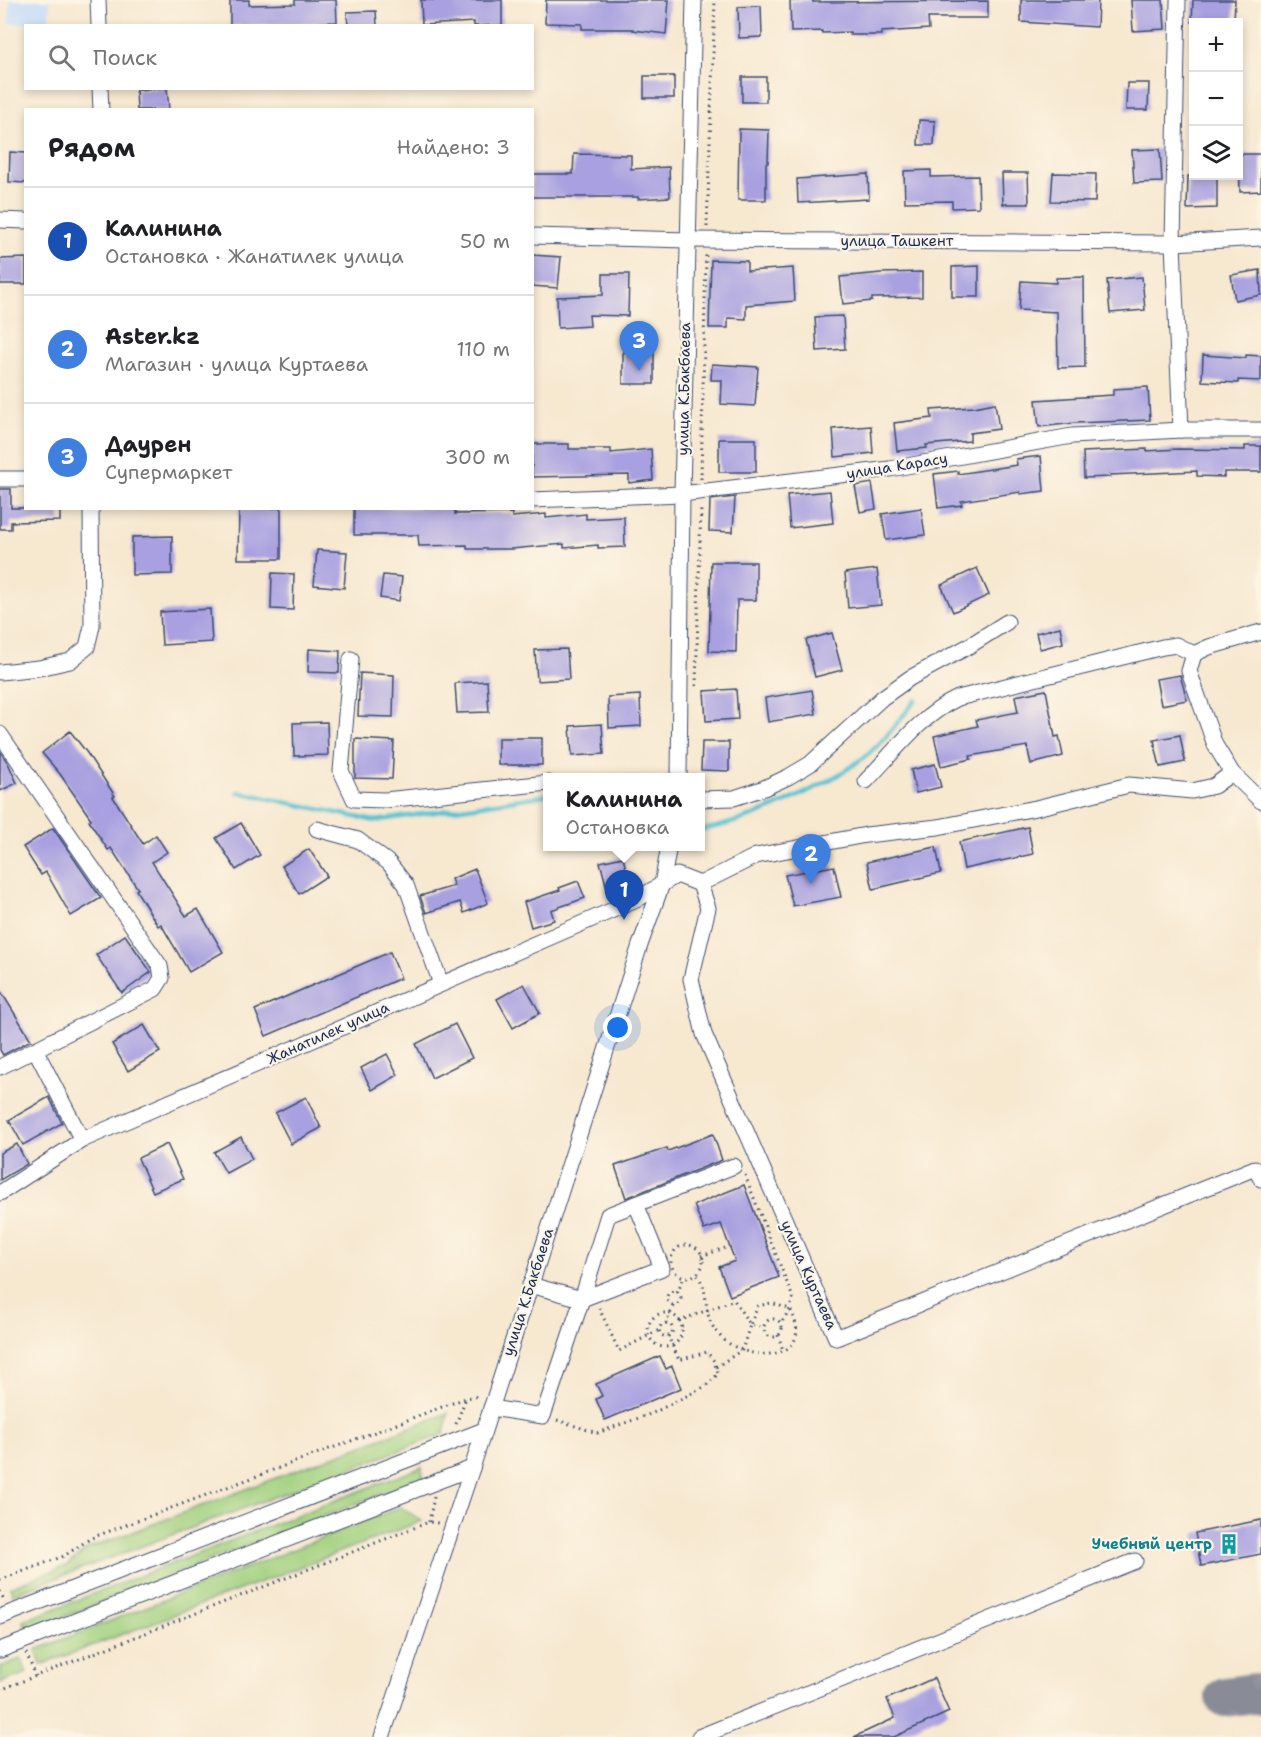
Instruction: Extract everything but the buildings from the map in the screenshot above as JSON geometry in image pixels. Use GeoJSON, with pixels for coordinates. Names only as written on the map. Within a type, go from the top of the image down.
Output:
{"type":"FeatureCollection","features":[{"type":"Feature","properties":{"kind":"street"},"geometry":{"type":"LineString","coordinates":[[98,0],[99,24]]}},
{"type":"Feature","properties":{"kind":"street","name":"улица К.Бакбаева"},"geometry":{"type":"LineString","coordinates":[[679,773],[682,494],[694,0]]}},
{"type":"Feature","properties":{"kind":"street"},"geometry":{"type":"LineString","coordinates":[[1178,0],[1173,243],[1181,430]]}},
{"type":"Feature","properties":{"kind":"street"},"geometry":{"type":"LineString","coordinates":[[100,90],[101,108]]}},
{"type":"Feature","properties":{"kind":"street"},"geometry":{"type":"LineString","coordinates":[[0,220],[24,221]]}},
{"type":"Feature","properties":{"kind":"street","name":"улица Ташкент"},"geometry":{"type":"LineString","coordinates":[[534,236],[688,240],[1173,243],[1261,238]]}},
{"type":"Feature","properties":{"kind":"street","name":"улица Карасу"},"geometry":{"type":"LineString","coordinates":[[534,500],[701,492],[890,469],[1072,436],[1181,430],[1261,430]]}},
{"type":"Feature","properties":{"kind":"street"},"geometry":{"type":"LineString","coordinates":[[0,479],[24,479]]}},
{"type":"Feature","properties":{"kind":"street"},"geometry":{"type":"LineString","coordinates":[[0,672],[39,668],[70,661],[87,648],[92,626],[91,510]]}},
{"type":"Feature","properties":{"kind":"street"},"geometry":{"type":"LineString","coordinates":[[705,799],[734,798],[788,777],[810,764],[891,691],[1007,622]]}},
{"type":"Feature","properties":{"kind":"street"},"geometry":{"type":"LineString","coordinates":[[1261,632],[1209,647],[1194,654],[1189,671],[1215,745],[1232,773],[1261,801]]}},
{"type":"Feature","properties":{"kind":"street"},"geometry":{"type":"LineString","coordinates":[[867,781],[919,724],[939,707],[958,698],[1176,645],[1194,654]]}},
{"type":"Feature","properties":{"kind":"street"},"geometry":{"type":"LineString","coordinates":[[351,659],[341,771],[354,799],[385,800],[543,784]]}},
{"type":"Feature","properties":{"kind":"street"},"geometry":{"type":"LineString","coordinates":[[0,734],[160,966],[162,978],[155,989],[0,1068]]}},
{"type":"Feature","properties":{"kind":"street"},"geometry":{"type":"LineString","coordinates":[[662,884],[677,875],[700,884],[756,856],[866,835],[938,826],[1036,808],[1129,785],[1192,791],[1214,786],[1232,773]]}},
{"type":"Feature","properties":{"kind":"street"},"geometry":{"type":"LineString","coordinates":[[317,829],[358,840],[389,863],[406,885],[441,984]]}},
{"type":"Feature","properties":{"kind":"street","name":"улица К.Бакбаева"},"geometry":{"type":"LineString","coordinates":[[382,1737],[472,1468],[636,956],[662,884],[668,851]]}},
{"type":"Feature","properties":{"kind":"street","name":"Жанатилек улица"},"geometry":{"type":"LineString","coordinates":[[0,1193],[82,1140],[636,900],[662,884]]}},
{"type":"Feature","properties":{"kind":"street","name":"улица Куртаева"},"geometry":{"type":"LineString","coordinates":[[700,884],[708,908],[691,979],[704,1034],[836,1338],[1255,1168],[1261,1179]]}},
{"type":"Feature","properties":{"kind":"street"},"geometry":{"type":"LineString","coordinates":[[36,1051],[82,1140]]}},
{"type":"Feature","properties":{"kind":"street"},"geometry":{"type":"LineString","coordinates":[[491,1408],[543,1416],[588,1297],[608,1215],[734,1166]]}},
{"type":"Feature","properties":{"kind":"street"},"geometry":{"type":"LineString","coordinates":[[530,1284],[588,1297],[662,1268],[636,1204]]}},
{"type":"Feature","properties":{"kind":"street"},"geometry":{"type":"LineString","coordinates":[[0,1617],[484,1431]]}},
{"type":"Feature","properties":{"kind":"street"},"geometry":{"type":"LineString","coordinates":[[0,1650],[472,1468]]}},
{"type":"Feature","properties":{"kind":"street"},"geometry":{"type":"LineString","coordinates":[[699,1737],[1135,1561]]}},
{"type":"Feature","properties":{"kind":"path"},"geometry":{"type":"LineString","coordinates":[[696,694],[715,0]]}},
{"type":"Feature","properties":{"kind":"path"},"geometry":{"type":"LineString","coordinates":[[734,1166],[740,1167],[746,1177],[793,1298],[790,1309],[781,1323]]}},
{"type":"Feature","properties":{"kind":"path"},"geometry":{"type":"LineString","coordinates":[[690,1245],[699,1250],[703,1259],[701,1269],[696,1274],[684,1277],[675,1272],[671,1263],[673,1253],[680,1246],[690,1245]]}},
{"type":"Feature","properties":{"kind":"path"},"geometry":{"type":"LineString","coordinates":[[701,1256],[725,1248]]}},
{"type":"Feature","properties":{"kind":"path"},"geometry":{"type":"LineString","coordinates":[[696,1274],[704,1283],[706,1311],[710,1323],[722,1337],[742,1350],[763,1355],[789,1348],[798,1335],[797,1322],[790,1309],[771,1303],[758,1306],[742,1350],[716,1368]]}},
{"type":"Feature","properties":{"kind":"path"},"geometry":{"type":"LineString","coordinates":[[677,1292],[684,1277]]}},
{"type":"Feature","properties":{"kind":"path"},"geometry":{"type":"LineString","coordinates":[[588,1297],[619,1350],[659,1330],[661,1325],[666,1323],[674,1305],[681,1300],[677,1292]]}},
{"type":"Feature","properties":{"kind":"path"},"geometry":{"type":"LineString","coordinates":[[674,1305],[667,1299],[669,1293],[677,1292]]}},
{"type":"Feature","properties":{"kind":"path"},"geometry":{"type":"LineString","coordinates":[[679,1321],[734,1300],[750,1324],[764,1328]]}},
{"type":"Feature","properties":{"kind":"path"},"geometry":{"type":"LineString","coordinates":[[669,1314],[679,1321],[682,1328],[681,1336],[673,1345],[661,1347],[654,1343],[648,1328],[657,1316],[669,1314]]}},
{"type":"Feature","properties":{"kind":"path"},"geometry":{"type":"LineString","coordinates":[[777,1318],[781,1323],[783,1325],[781,1333],[774,1338],[766,1335],[764,1328],[768,1319],[777,1318]]}},
{"type":"Feature","properties":{"kind":"path"},"geometry":{"type":"LineString","coordinates":[[666,1323],[671,1325],[673,1330],[668,1336]]}},
{"type":"Feature","properties":{"kind":"path"},"geometry":{"type":"LineString","coordinates":[[659,1330],[661,1335],[668,1336]]}},
{"type":"Feature","properties":{"kind":"path"},"geometry":{"type":"LineString","coordinates":[[778,1335],[783,1350]]}},
{"type":"Feature","properties":{"kind":"path"},"geometry":{"type":"LineString","coordinates":[[543,1416],[597,1433],[653,1413],[706,1386],[718,1374],[714,1361],[707,1352],[679,1360],[668,1336]]}},
{"type":"Feature","properties":{"kind":"path"},"geometry":{"type":"LineString","coordinates":[[0,1580],[64,1556],[91,1538],[466,1398]]}},
{"type":"Feature","properties":{"kind":"path"},"geometry":{"type":"LineString","coordinates":[[0,1690],[429,1522]]}},
{"type":"Feature","properties":{"kind":"shaded area"},"geometry":{"type":"Polygon","coordinates":[[[10,0],[50,0],[49,24],[9,23],[10,0]]]}},
{"type":"Feature","properties":{"kind":"green space"},"geometry":{"type":"Polygon","coordinates":[[[448,1413],[444,1434],[13,1594],[10,1587],[66,1566],[87,1549],[448,1413]]]}},
{"type":"Feature","properties":{"kind":"green space"},"geometry":{"type":"Polygon","coordinates":[[[422,1467],[423,1478],[27,1631],[23,1621],[422,1467]]]}},
{"type":"Feature","properties":{"kind":"green space"},"geometry":{"type":"Polygon","coordinates":[[[401,1507],[422,1521],[41,1665],[36,1650],[401,1507]]]}},
{"type":"Feature","properties":{"kind":"green space"},"geometry":{"type":"Polygon","coordinates":[[[21,1659],[27,1673],[0,1683],[0,1667],[21,1659]]]}},
{"type":"Feature","properties":{"kind":"waterway"},"geometry":{"type":"LineString","coordinates":[[705,829],[768,810],[841,773],[877,746],[916,700]]}},
{"type":"Feature","properties":{"kind":"waterway"},"geometry":{"type":"LineString","coordinates":[[238,792],[375,821],[543,796]]}},
{"type":"Feature","properties":{"kind":"taxiway"},"geometry":{"type":"LineString","coordinates":[[1225,1697],[1261,1694]]}},
{"type":"Feature","properties":{"kind":"place","name":"Даурен"},"geometry":{"type":"Point","coordinates":[639,371]}},
{"type":"Feature","properties":{"kind":"place","name":"Aster.kz"},"geometry":{"type":"Point","coordinates":[811,884]}},
{"type":"Feature","properties":{"kind":"place","name":"Калинина"},"geometry":{"type":"Point","coordinates":[624,920]}},
{"type":"Feature","properties":{"kind":"place","name":"Учебный центр"},"geometry":{"type":"Point","coordinates":[1229,1544]}}]}
